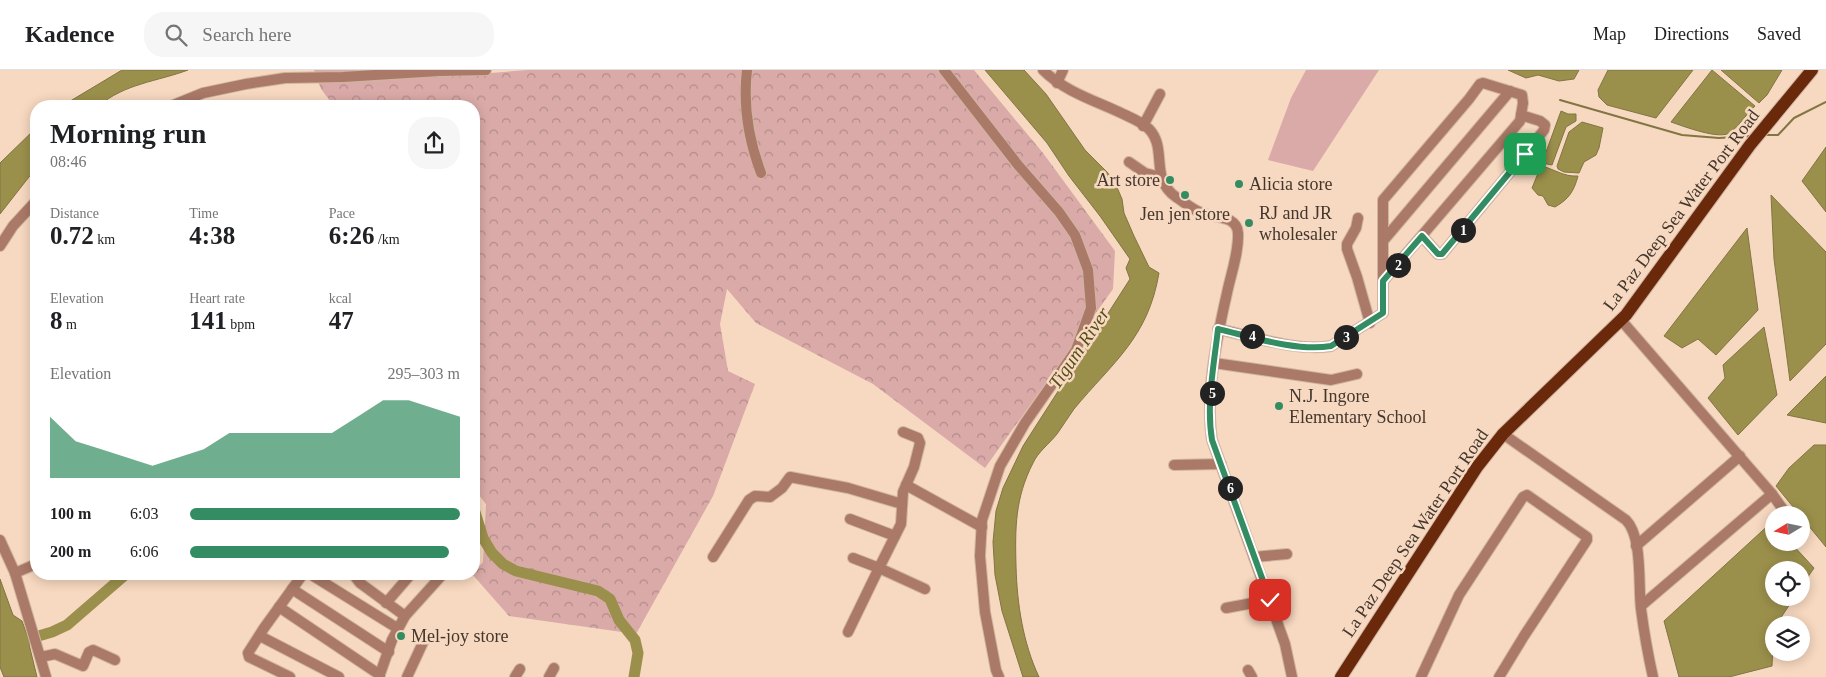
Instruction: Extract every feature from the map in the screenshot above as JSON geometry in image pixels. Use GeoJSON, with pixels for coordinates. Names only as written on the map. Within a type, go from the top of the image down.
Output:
{"type":"FeatureCollection","features":[{"type":"Feature","properties":{"kind":"main road","name":"La Paz Deep Sea Water Port Road"},"geometry":{"type":"LineString","coordinates":[[1340,677],[1477,467],[1503,434],[1626,315],[1750,145],[1812,70]]}},
{"type":"Feature","properties":{"kind":"street"},"geometry":{"type":"LineString","coordinates":[[186,100],[203,93],[285,78],[486,70]]}},
{"type":"Feature","properties":{"kind":"street"},"geometry":{"type":"LineString","coordinates":[[747,70],[746,101],[753,152],[760,173]]}},
{"type":"Feature","properties":{"kind":"street"},"geometry":{"type":"LineString","coordinates":[[944,70],[1018,165],[1059,212],[1074,234],[1088,270],[1091,308],[1076,350],[1025,423],[1000,466],[982,520],[980,556],[985,612],[999,677]]}},
{"type":"Feature","properties":{"kind":"street"},"geometry":{"type":"LineString","coordinates":[[1043,70],[1057,83],[1134,119],[1148,129],[1154,138],[1159,156],[1160,177],[1173,195],[1200,213],[1228,219],[1237,228],[1236,249],[1218,329],[1210,426],[1212,440],[1285,644],[1292,677]]}},
{"type":"Feature","properties":{"kind":"street"},"geometry":{"type":"LineString","coordinates":[[1057,83],[1063,70]]}},
{"type":"Feature","properties":{"kind":"street"},"geometry":{"type":"LineString","coordinates":[[1218,329],[1288,345],[1321,348],[1331,346],[1383,313],[1383,281],[1383,241],[1383,200],[1469,100],[1480,84],[1483,83],[1522,95],[1520,120],[1383,281]]}},
{"type":"Feature","properties":{"kind":"street"},"geometry":{"type":"LineString","coordinates":[[1383,241],[1510,91]]}},
{"type":"Feature","properties":{"kind":"street"},"geometry":{"type":"LineString","coordinates":[[1144,126],[1160,94]]}},
{"type":"Feature","properties":{"kind":"street"},"geometry":{"type":"LineString","coordinates":[[1422,236],[1438,254],[1442,254],[1525,154],[1546,125],[1540,121],[1521,116]]}},
{"type":"Feature","properties":{"kind":"street"},"geometry":{"type":"LineString","coordinates":[[1129,162],[1145,173],[1160,177]]}},
{"type":"Feature","properties":{"kind":"street"},"geometry":{"type":"LineString","coordinates":[[0,246],[13,226],[30,208]]}},
{"type":"Feature","properties":{"kind":"street"},"geometry":{"type":"LineString","coordinates":[[1358,218],[1356,228],[1347,244],[1347,249],[1370,323]]}},
{"type":"Feature","properties":{"kind":"street"},"geometry":{"type":"LineString","coordinates":[[1620,320],[1740,456],[1781,506]]}},
{"type":"Feature","properties":{"kind":"street"},"geometry":{"type":"LineString","coordinates":[[1214,363],[1331,380],[1357,374]]}},
{"type":"Feature","properties":{"kind":"street"},"geometry":{"type":"LineString","coordinates":[[848,632],[901,524],[902,504],[906,485],[914,467],[920,442],[918,438],[903,432]]}},
{"type":"Feature","properties":{"kind":"street"},"geometry":{"type":"LineString","coordinates":[[1503,434],[1632,526],[1639,574],[1640,606],[1653,677]]}},
{"type":"Feature","properties":{"kind":"street"},"geometry":{"type":"LineString","coordinates":[[1636,546],[1740,456]]}},
{"type":"Feature","properties":{"kind":"street"},"geometry":{"type":"LineString","coordinates":[[1174,465],[1221,464]]}},
{"type":"Feature","properties":{"kind":"street"},"geometry":{"type":"LineString","coordinates":[[713,557],[749,500],[755,496],[770,497],[782,488],[790,477],[848,488],[902,504]]}},
{"type":"Feature","properties":{"kind":"street"},"geometry":{"type":"LineString","coordinates":[[906,485],[982,527]]}},
{"type":"Feature","properties":{"kind":"street"},"geometry":{"type":"LineString","coordinates":[[1640,606],[1772,494]]}},
{"type":"Feature","properties":{"kind":"street"},"geometry":{"type":"LineString","coordinates":[[1421,677],[1459,595],[1526,495],[1587,537],[1587,540],[1499,677]]}},
{"type":"Feature","properties":{"kind":"street"},"geometry":{"type":"LineString","coordinates":[[850,519],[894,536]]}},
{"type":"Feature","properties":{"kind":"street"},"geometry":{"type":"LineString","coordinates":[[0,540],[16,572],[46,677]]}},
{"type":"Feature","properties":{"kind":"street"},"geometry":{"type":"LineString","coordinates":[[1254,556],[1286,554]]}},
{"type":"Feature","properties":{"kind":"street"},"geometry":{"type":"LineString","coordinates":[[854,558],[925,589]]}},
{"type":"Feature","properties":{"kind":"street"},"geometry":{"type":"LineString","coordinates":[[16,572],[30,566]]}},
{"type":"Feature","properties":{"kind":"street"},"geometry":{"type":"LineString","coordinates":[[290,677],[249,657],[248,653],[278,607],[299,580]]}},
{"type":"Feature","properties":{"kind":"street"},"geometry":{"type":"LineString","coordinates":[[320,580],[397,628]]}},
{"type":"Feature","properties":{"kind":"street"},"geometry":{"type":"LineString","coordinates":[[358,580],[405,616]]}},
{"type":"Feature","properties":{"kind":"street"},"geometry":{"type":"LineString","coordinates":[[386,603],[406,580]]}},
{"type":"Feature","properties":{"kind":"street"},"geometry":{"type":"LineString","coordinates":[[278,607],[380,676],[397,628],[405,616],[438,580]]}},
{"type":"Feature","properties":{"kind":"street"},"geometry":{"type":"LineString","coordinates":[[292,590],[389,652]]}},
{"type":"Feature","properties":{"kind":"street"},"geometry":{"type":"LineString","coordinates":[[1226,608],[1270,600]]}},
{"type":"Feature","properties":{"kind":"street"},"geometry":{"type":"LineString","coordinates":[[260,636],[339,677]]}},
{"type":"Feature","properties":{"kind":"street"},"geometry":{"type":"LineString","coordinates":[[407,677],[426,636]]}},
{"type":"Feature","properties":{"kind":"street"},"geometry":{"type":"LineString","coordinates":[[40,653],[55,654],[83,666],[89,652],[93,650],[115,660]]}},
{"type":"Feature","properties":{"kind":"green space"},"geometry":{"type":"Polygon","coordinates":[[[314,70],[408,70],[439,74],[478,74],[528,70],[974,70],[1043,153],[1115,251],[1113,289],[985,468],[873,384],[756,323],[727,289],[720,324],[728,371],[755,384],[713,496],[636,634],[509,616],[477,580],[480,580],[480,565],[483,562],[486,504],[480,496],[480,100],[329,100],[321,89],[314,70]]]}},
{"type":"Feature","properties":{"kind":"green space"},"geometry":{"type":"Polygon","coordinates":[[[1306,70],[1379,70],[1313,171],[1268,160],[1291,98],[1306,70]]]}},
{"type":"Feature","properties":{"kind":"shaded area"},"geometry":{"type":"Polygon","coordinates":[[[122,70],[188,70],[130,88],[108,100],[72,100],[122,70]]]}},
{"type":"Feature","properties":{"kind":"shaded area"},"geometry":{"type":"Polygon","coordinates":[[[985,70],[1024,70],[1046,94],[1085,150],[1107,172],[1116,185],[1122,199],[1124,213],[1149,267],[1159,273],[1154,296],[1138,332],[1127,348],[1074,409],[1057,434],[1038,455],[1027,476],[1019,501],[1016,526],[1018,595],[1025,637],[1039,677],[1023,677],[1002,611],[995,575],[993,542],[996,511],[1003,488],[1023,446],[1130,279],[1126,268],[1130,259],[1047,143],[985,70]]]}},
{"type":"Feature","properties":{"kind":"shaded area"},"geometry":{"type":"Polygon","coordinates":[[[1508,70],[1579,70],[1574,79],[1559,81],[1538,75],[1526,78],[1508,70]]]}},
{"type":"Feature","properties":{"kind":"shaded area"},"geometry":{"type":"Polygon","coordinates":[[[1608,70],[1693,70],[1656,118],[1607,105],[1599,97],[1598,90],[1608,70]]]}},
{"type":"Feature","properties":{"kind":"shaded area"},"geometry":{"type":"Polygon","coordinates":[[[1712,70],[1755,106],[1731,132],[1726,134],[1711,134],[1671,122],[1712,70]]]}},
{"type":"Feature","properties":{"kind":"shaded area"},"geometry":{"type":"Polygon","coordinates":[[[1721,70],[1782,70],[1767,95],[1759,103],[1721,70]]]}},
{"type":"Feature","properties":{"kind":"shaded area"},"geometry":{"type":"Polygon","coordinates":[[[1561,111],[1568,114],[1576,114],[1576,121],[1566,127],[1552,165],[1542,163],[1561,111]]]}},
{"type":"Feature","properties":{"kind":"shaded area"},"geometry":{"type":"Polygon","coordinates":[[[1582,122],[1603,128],[1599,148],[1596,155],[1584,162],[1579,173],[1564,172],[1558,169],[1557,166],[1569,132],[1582,122]]]}},
{"type":"Feature","properties":{"kind":"shaded area"},"geometry":{"type":"Polygon","coordinates":[[[30,134],[30,176],[0,214],[0,163],[30,134]]]}},
{"type":"Feature","properties":{"kind":"shaded area"},"geometry":{"type":"Polygon","coordinates":[[[1826,147],[1826,212],[1802,181],[1826,147]]]}},
{"type":"Feature","properties":{"kind":"shaded area"},"geometry":{"type":"Polygon","coordinates":[[[1541,166],[1568,175],[1578,176],[1570,194],[1555,207],[1548,205],[1543,196],[1538,195],[1532,188],[1541,166]]]}},
{"type":"Feature","properties":{"kind":"shaded area"},"geometry":{"type":"Polygon","coordinates":[[[1771,195],[1826,252],[1826,344],[1790,381],[1774,259],[1771,195]]]}},
{"type":"Feature","properties":{"kind":"shaded area"},"geometry":{"type":"Polygon","coordinates":[[[1747,228],[1758,310],[1716,355],[1698,339],[1682,348],[1664,336],[1747,228]]]}},
{"type":"Feature","properties":{"kind":"shaded area"},"geometry":{"type":"Polygon","coordinates":[[[1764,327],[1777,395],[1738,435],[1708,398],[1725,378],[1723,365],[1764,327]]]}},
{"type":"Feature","properties":{"kind":"shaded area"},"geometry":{"type":"Polygon","coordinates":[[[1826,376],[1826,423],[1787,415],[1826,376]]]}},
{"type":"Feature","properties":{"kind":"shaded area"},"geometry":{"type":"Polygon","coordinates":[[[1814,445],[1826,445],[1826,547],[1810,527],[1810,506],[1792,506],[1776,486],[1789,468],[1814,445]]]}},
{"type":"Feature","properties":{"kind":"shaded area"},"geometry":{"type":"Polygon","coordinates":[[[1765,528],[1765,551],[1798,551],[1808,561],[1765,561],[1765,606],[1789,606],[1782,616],[1765,616],[1765,661],[1772,661],[1772,666],[1729,677],[1679,677],[1664,621],[1765,528]]]}},
{"type":"Feature","properties":{"kind":"shaded area"},"geometry":{"type":"Polygon","coordinates":[[[1810,564],[1814,568],[1810,574],[1810,564]]]}},
{"type":"Feature","properties":{"kind":"shaded area"},"geometry":{"type":"Polygon","coordinates":[[[0,579],[13,615],[22,621],[37,677],[4,677],[0,667],[0,579]]]}},
{"type":"Feature","properties":{"kind":"waterway"},"geometry":{"type":"LineString","coordinates":[[1560,100],[1682,135],[1719,138],[1750,136]]}},
{"type":"Feature","properties":{"kind":"waterway"},"geometry":{"type":"LineString","coordinates":[[1765,135],[1778,135],[1794,118],[1826,102]]}},
{"type":"Feature","properties":{"kind":"waterway"},"geometry":{"type":"LineString","coordinates":[[480,528],[483,538],[492,553],[503,564],[516,571],[598,591],[610,599],[619,620],[635,640],[638,653],[634,677]]}},
{"type":"Feature","properties":{"kind":"waterway"},"geometry":{"type":"LineString","coordinates":[[25,640],[52,632],[67,625],[119,580]]}},
{"type":"Feature","properties":{"kind":"place","name":"Art store"},"geometry":{"type":"Point","coordinates":[1170,180]}},
{"type":"Feature","properties":{"kind":"place","name":"Alicia store"},"geometry":{"type":"Point","coordinates":[1239,184]}},
{"type":"Feature","properties":{"kind":"place","name":"Jen jen store"},"geometry":{"type":"Point","coordinates":[1185,195]}},
{"type":"Feature","properties":{"kind":"place","name":"RJ and JR wholesaler"},"geometry":{"type":"Point","coordinates":[1249,223]}},
{"type":"Feature","properties":{"kind":"place","name":"N.J. Ingore Elementary School"},"geometry":{"type":"Point","coordinates":[1279,406]}},
{"type":"Feature","properties":{"kind":"place","name":"Mel-joy store"},"geometry":{"type":"Point","coordinates":[401,636]}},
{"type":"Feature","properties":{"kind":"route"},"geometry":{"type":"LineString","coordinates":[[1270,600],[1212,440],[1210,426],[1212,384],[1218,329],[1288,345],[1321,348],[1331,346],[1383,313],[1383,281],[1422,236],[1440,256],[1525,154]]}},
{"type":"Feature","properties":{"kind":"water label","name":"Tigum River"},"geometry":{"type":"Point","coordinates":[1079,348]}}]}
